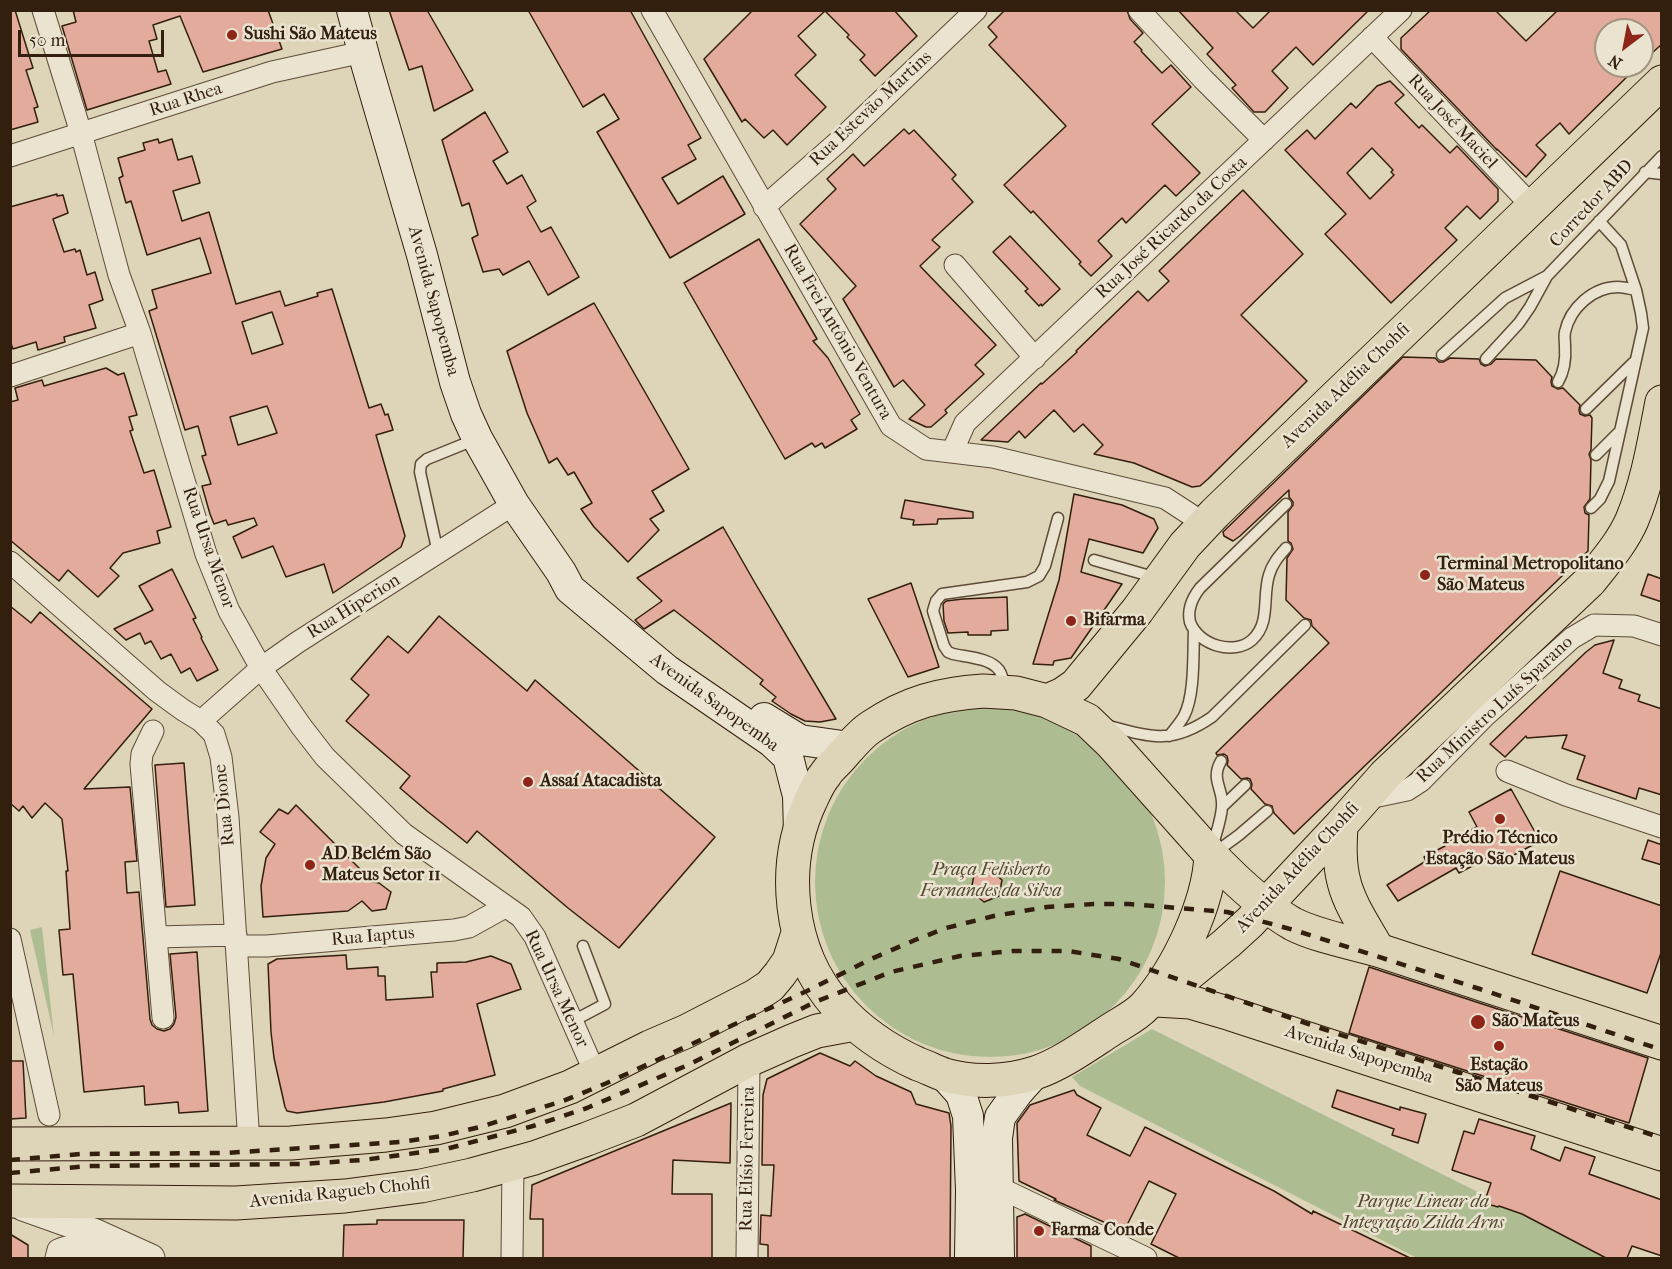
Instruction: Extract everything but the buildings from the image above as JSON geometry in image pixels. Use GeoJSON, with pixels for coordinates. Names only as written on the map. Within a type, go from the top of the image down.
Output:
{"type":"FeatureCollection","features":[{"type":"Feature","properties":{"kind":"main road","name":"Avenida Sapopemba"},"geometry":{"type":"LineString","coordinates":[[352,10],[422,255],[455,382],[477,438],[514,504],[561,572],[570,589],[667,670],[772,742],[788,757],[798,796],[799,832]]}},
{"type":"Feature","properties":{"kind":"main road","name":"Avenida Adélia Chohfi"},"geometry":{"type":"LineString","coordinates":[[1047,701],[1076,685],[1137,611],[1185,545],[1236,492],[1662,82]]}},
{"type":"Feature","properties":{"kind":"main road","name":"Avenida Adélia Chohfi"},"geometry":{"type":"LineString","coordinates":[[1150,1004],[1250,922],[1393,767],[1590,581],[1611,555],[1632,521],[1646,479],[1662,402]]}},
{"type":"Feature","properties":{"kind":"main road","name":"Avenida Sapopemba"},"geometry":{"type":"LineString","coordinates":[[561,572],[580,578],[677,660],[781,729],[800,740],[850,747]]}},
{"type":"Feature","properties":{"kind":"main road"},"geometry":{"type":"LineString","coordinates":[[1210,855],[1210,873],[1206,891],[1193,927],[1150,1004],[1085,1047],[1035,1073],[1002,1079],[974,1080],[944,1075],[885,1047],[855,1024],[836,1005],[807,958],[798,933],[793,899],[792,865],[805,812],[824,775],[868,728],[920,702],[951,694],[983,691],[1016,693],[1047,701],[1087,720],[1111,743],[1210,855],[1266,904],[1295,925],[1662,1043]]}},
{"type":"Feature","properties":{"kind":"main road"},"geometry":{"type":"LineString","coordinates":[[1341,825],[1340,857],[1344,884],[1378,950]]}},
{"type":"Feature","properties":{"kind":"main road"},"geometry":{"type":"LineString","coordinates":[[10,1144],[291,1143],[386,1136],[436,1128],[505,1111],[570,1087],[755,996],[770,986],[789,961],[798,933]]}},
{"type":"Feature","properties":{"kind":"main road","name":"Avenida Sapopemba"},"geometry":{"type":"LineString","coordinates":[[1150,1004],[1190,1002],[1231,1014],[1662,1154]]}},
{"type":"Feature","properties":{"kind":"main road","name":"Avenida Ragueb Chohfi"},"geometry":{"type":"LineString","coordinates":[[10,1202],[236,1203],[345,1196],[421,1186],[534,1158],[636,1120],[749,1060],[817,1031],[855,1024]]}},
{"type":"Feature","properties":{"kind":"main road"},"geometry":{"type":"LineString","coordinates":[[999,1258],[997,1138],[1000,1117],[1035,1073]]}},
{"type":"Feature","properties":{"kind":"main road"},"geometry":{"type":"LineString","coordinates":[[944,1075],[960,1094],[969,1116],[970,1258]]}},
{"type":"Feature","properties":{"kind":"street","name":"Rua Ursa Menor"},"geometry":{"type":"LineString","coordinates":[[43,10],[81,133],[119,275],[140,333],[206,554],[229,611],[261,668],[325,757],[404,834],[521,917],[535,937],[596,1075]]}},
{"type":"Feature","properties":{"kind":"street","name":"Rua Frei Antônio Ventura"},"geometry":{"type":"LineString","coordinates":[[652,10],[891,426],[926,449],[993,457],[1165,498],[1205,524]]}},
{"type":"Feature","properties":{"kind":"street","name":"Rua Estevão Martins"},"geometry":{"type":"LineString","coordinates":[[764,207],[838,142],[976,10]]}},
{"type":"Feature","properties":{"kind":"street"},"geometry":{"type":"LineString","coordinates":[[1139,10],[1264,140]]}},
{"type":"Feature","properties":{"kind":"street","name":"Rua José Ricardo da Costa"},"geometry":{"type":"LineString","coordinates":[[952,452],[965,423],[1401,10]]}},
{"type":"Feature","properties":{"kind":"street","name":"Rua José Maciel"},"geometry":{"type":"LineString","coordinates":[[1372,38],[1532,206]]}},
{"type":"Feature","properties":{"kind":"street","name":"Rua Rhea"},"geometry":{"type":"LineString","coordinates":[[10,156],[272,72],[363,52]]}},
{"type":"Feature","properties":{"kind":"street"},"geometry":{"type":"LineString","coordinates":[[955,265],[1035,358]]}},
{"type":"Feature","properties":{"kind":"street"},"geometry":{"type":"LineString","coordinates":[[10,376],[140,333]]}},
{"type":"Feature","properties":{"kind":"street","name":"Rua Hiperion"},"geometry":{"type":"LineString","coordinates":[[201,721],[261,668],[298,642],[514,504]]}},
{"type":"Feature","properties":{"kind":"street","name":"Rua Dione"},"geometry":{"type":"LineString","coordinates":[[10,562],[157,691],[201,721],[214,734],[221,757],[228,817],[249,1143]]}},
{"type":"Feature","properties":{"kind":"street","name":"Rua Ministro Luís Sparano"},"geometry":{"type":"LineString","coordinates":[[1363,799],[1407,790],[1421,781],[1485,716],[1572,638],[1594,625],[1634,626],[1662,635]]}},
{"type":"Feature","properties":{"kind":"street"},"geometry":{"type":"LineString","coordinates":[[153,731],[141,759],[163,1018]]}},
{"type":"Feature","properties":{"kind":"street"},"geometry":{"type":"LineString","coordinates":[[1507,771],[1566,795],[1662,827]]}},
{"type":"Feature","properties":{"kind":"street","name":"Rua Iaptus"},"geometry":{"type":"LineString","coordinates":[[156,937],[236,941],[267,946],[454,930],[469,927],[505,907]]}},
{"type":"Feature","properties":{"kind":"street"},"geometry":{"type":"LineString","coordinates":[[10,939],[14,972],[49,1114]]}},
{"type":"Feature","properties":{"kind":"street","name":"Rua Elísio Ferreira"},"geometry":{"type":"LineString","coordinates":[[747,1258],[749,1060]]}},
{"type":"Feature","properties":{"kind":"street"},"geometry":{"type":"LineString","coordinates":[[512,1258],[513,1164]]}},
{"type":"Feature","properties":{"kind":"street"},"geometry":{"type":"LineString","coordinates":[[998,1187],[1146,1258]]}},
{"type":"Feature","properties":{"kind":"street"},"geometry":{"type":"LineString","coordinates":[[10,1202],[96,1233],[151,1258]]}},
{"type":"Feature","properties":{"kind":"street"},"geometry":{"type":"LineString","coordinates":[[56,1258],[58,1250],[66,1246],[91,1251],[108,1258]]}},
{"type":"Feature","properties":{"kind":"lane","name":"Corredor ABD"},"geometry":{"type":"LineString","coordinates":[[1486,359],[1510,334],[1530,308],[1547,276],[1662,156]]}},
{"type":"Feature","properties":{"kind":"lane"},"geometry":{"type":"LineString","coordinates":[[1646,172],[1662,174]]}},
{"type":"Feature","properties":{"kind":"lane"},"geometry":{"type":"LineString","coordinates":[[1592,508],[1600,499],[1609,481],[1643,328],[1636,290],[1621,245],[1599,221]]}},
{"type":"Feature","properties":{"kind":"lane","name":"Corredor ABD"},"geometry":{"type":"LineString","coordinates":[[1442,355],[1505,298],[1547,276]]}},
{"type":"Feature","properties":{"kind":"lane"},"geometry":{"type":"LineString","coordinates":[[1558,382],[1563,374],[1565,332],[1576,309],[1597,291],[1619,287],[1636,290]]}},
{"type":"Feature","properties":{"kind":"lane"},"geometry":{"type":"LineString","coordinates":[[1586,409],[1634,362]]}},
{"type":"Feature","properties":{"kind":"lane"},"geometry":{"type":"LineString","coordinates":[[1596,454],[1619,433]]}},
{"type":"Feature","properties":{"kind":"lane"},"geometry":{"type":"LineString","coordinates":[[438,553],[420,472],[421,464],[427,459],[477,438]]}},
{"type":"Feature","properties":{"kind":"lane"},"geometry":{"type":"LineString","coordinates":[[1169,736],[1184,717],[1191,692],[1194,630],[1189,614],[1191,603],[1200,588],[1286,504]]}},
{"type":"Feature","properties":{"kind":"lane"},"geometry":{"type":"LineString","coordinates":[[1006,693],[1000,672],[990,663],[948,652],[933,611],[936,601],[942,594],[1027,582],[1039,576],[1045,566],[1058,518]]}},
{"type":"Feature","properties":{"kind":"lane"},"geometry":{"type":"LineString","coordinates":[[1194,630],[1210,642],[1226,648],[1244,645],[1251,641],[1263,623],[1269,572],[1286,548]]}},
{"type":"Feature","properties":{"kind":"lane"},"geometry":{"type":"LineString","coordinates":[[1094,560],[1160,579]]}},
{"type":"Feature","properties":{"kind":"lane"},"geometry":{"type":"LineString","coordinates":[[1087,720],[1148,737],[1184,733],[1198,727],[1212,717],[1305,625]]}},
{"type":"Feature","properties":{"kind":"lane"},"geometry":{"type":"LineString","coordinates":[[1210,855],[1223,806],[1216,778],[1217,768],[1221,761]]}},
{"type":"Feature","properties":{"kind":"lane"},"geometry":{"type":"LineString","coordinates":[[1223,806],[1245,785]]}},
{"type":"Feature","properties":{"kind":"lane"},"geometry":{"type":"LineString","coordinates":[[1210,855],[1239,835],[1267,811]]}},
{"type":"Feature","properties":{"kind":"lane"},"geometry":{"type":"LineString","coordinates":[[573,1021],[605,1004],[583,945]]}},
{"type":"Feature","properties":{"kind":"green space","name":"Praça Felisberto Fernandes da Silva"},"geometry":{"type":"Polygon","coordinates":[[[990,707],[1024,711],[1057,721],[1087,737],[1114,758],[1135,785],[1151,815],[1161,848],[1165,882],[1161,916],[1151,949],[1135,979],[1114,1006],[1087,1027],[1057,1043],[1024,1053],[990,1057],[956,1053],[923,1043],[893,1027],[866,1006],[845,979],[829,949],[819,916],[815,882],[819,848],[829,815],[845,785],[866,758],[893,737],[923,721],[956,711],[990,707]]]}},
{"type":"Feature","properties":{"kind":"green space"},"geometry":{"type":"Polygon","coordinates":[[[42,927],[54,1036],[30,930],[42,927]]]}},
{"type":"Feature","properties":{"kind":"green space","name":"Parque Linear da Integração Zilda Arns"},"geometry":{"type":"Polygon","coordinates":[[[1152,1029],[1610,1258],[1417,1258],[1080,1086],[1072,1077],[1152,1029]]]}},
{"type":"Feature","properties":{"kind":"railway"},"geometry":{"type":"LineString","coordinates":[[10,1160],[81,1154],[224,1153],[401,1142],[480,1127],[563,1101],[607,1083],[915,940],[946,928],[994,916],[1047,907],[1129,904],[1227,912],[1294,930],[1662,1050]]}},
{"type":"Feature","properties":{"kind":"railway"},"geometry":{"type":"LineString","coordinates":[[10,1173],[89,1166],[301,1164],[363,1160],[446,1149],[533,1126],[587,1108],[688,1065],[815,1002],[891,972],[960,956],[1013,951],[1068,951],[1119,959],[1329,1031],[1662,1138]]}},
{"type":"Feature","properties":{"kind":"place","name":"Sushi São Mateus"},"geometry":{"type":"Point","coordinates":[232,35]}},
{"type":"Feature","properties":{"kind":"place","name":"Terminal Metropolitano São Mateus"},"geometry":{"type":"Point","coordinates":[1425,575]}},
{"type":"Feature","properties":{"kind":"place","name":"Bifarma"},"geometry":{"type":"Point","coordinates":[1071,621]}},
{"type":"Feature","properties":{"kind":"place","name":"Assaí Atacadista"},"geometry":{"type":"Point","coordinates":[528,782]}},
{"type":"Feature","properties":{"kind":"place","name":"Prédio Técnico Estação São Mateus"},"geometry":{"type":"Point","coordinates":[1500,819]}},
{"type":"Feature","properties":{"kind":"place","name":"AD Belém São Mateus Setor 11"},"geometry":{"type":"Point","coordinates":[310,865]}},
{"type":"Feature","properties":{"kind":"place","name":"São Mateus"},"geometry":{"type":"Point","coordinates":[1478,1022]}},
{"type":"Feature","properties":{"kind":"place","name":"Estação São Mateus"},"geometry":{"type":"Point","coordinates":[1499,1046]}},
{"type":"Feature","properties":{"kind":"place","name":"Farma Conde"},"geometry":{"type":"Point","coordinates":[1039,1231]}}]}
